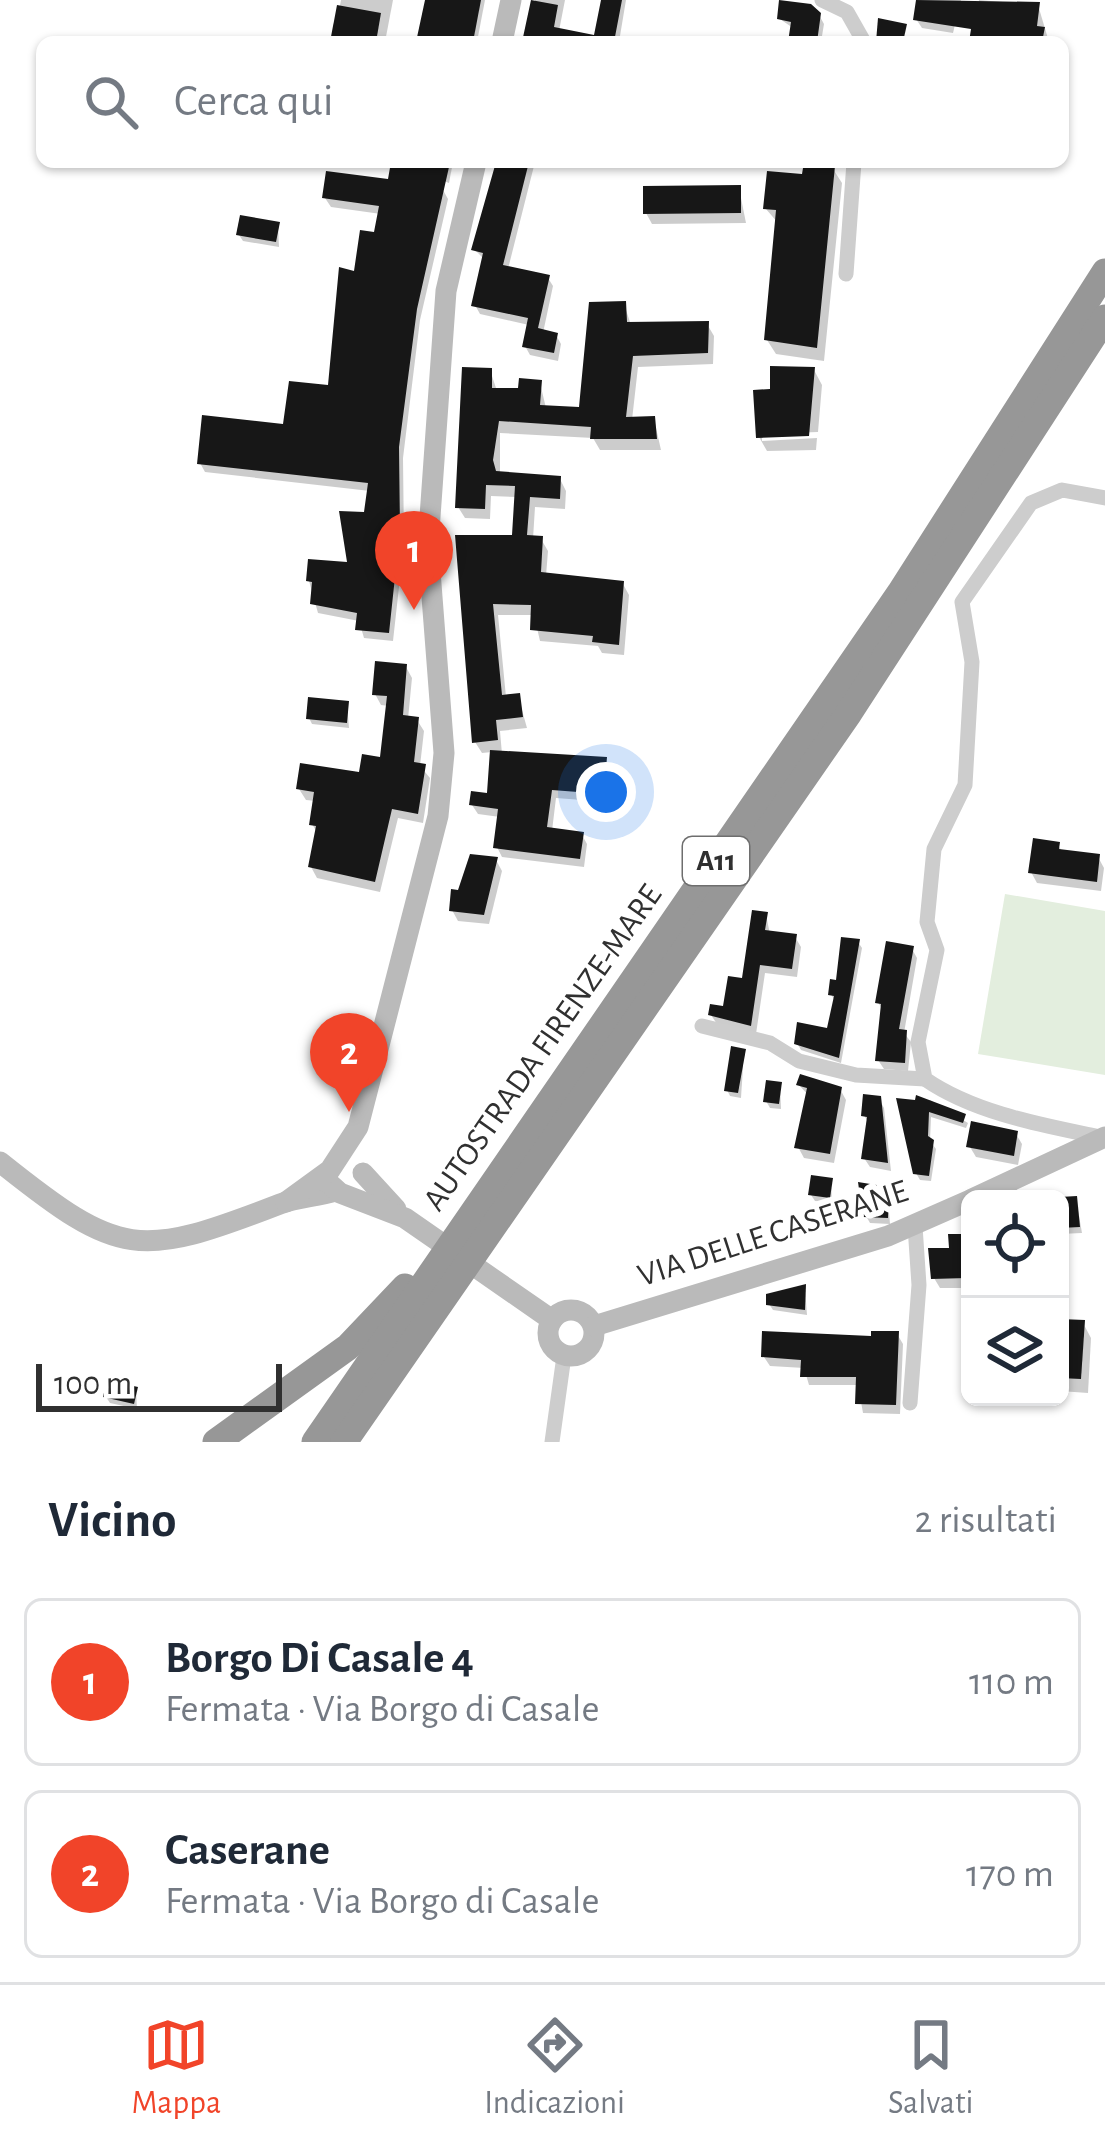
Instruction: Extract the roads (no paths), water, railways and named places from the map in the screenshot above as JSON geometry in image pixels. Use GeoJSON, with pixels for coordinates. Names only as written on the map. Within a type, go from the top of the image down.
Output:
{"type":"FeatureCollection","features":[{"type":"Feature","properties":{"kind":"highway","name":"AUTOSTRADA FIRENZE-MARE"},"geometry":{"type":"LineString","coordinates":[[315,1442],[900,593],[1105,272]]}},
{"type":"Feature","properties":{"kind":"highway","name":"AUTOSTRADA FIRENZE-MARE"},"geometry":{"type":"LineString","coordinates":[[344,1442],[849,713],[1105,318]]}},
{"type":"Feature","properties":{"kind":"highway"},"geometry":{"type":"LineString","coordinates":[[216,1442],[348,1347],[483,1198]]}},
{"type":"Feature","properties":{"kind":"street"},"geometry":{"type":"LineString","coordinates":[[503,36],[511,0]]}},
{"type":"Feature","properties":{"kind":"street"},"geometry":{"type":"LineString","coordinates":[[822,0],[848,12],[861,36]]}},
{"type":"Feature","properties":{"kind":"street"},"geometry":{"type":"LineString","coordinates":[[0,1162],[81,1224],[132,1240],[175,1240],[216,1230],[338,1179],[358,1127],[438,816],[444,753],[428,545],[446,291],[475,168]]}},
{"type":"Feature","properties":{"kind":"street"},"geometry":{"type":"LineString","coordinates":[[846,274],[854,168]]}},
{"type":"Feature","properties":{"kind":"street"},"geometry":{"type":"LineString","coordinates":[[925,1078],[918,1042],[937,950],[927,922],[934,849],[964,785],[972,662],[962,602],[979,571],[1042,496],[1063,490],[1105,498]]}},
{"type":"Feature","properties":{"kind":"street"},"geometry":{"type":"LineString","coordinates":[[702,1026],[770,1042],[799,1061],[856,1075],[925,1078],[946,1094],[1039,1124],[1103,1137]]}},
{"type":"Feature","properties":{"kind":"street"},"geometry":{"type":"LineString","coordinates":[[338,1179],[360,1188],[358,1127]]}},
{"type":"Feature","properties":{"kind":"street","name":"VIA DELLE CASERANE"},"geometry":{"type":"LineString","coordinates":[[992,1190],[1103,1137]]}},
{"type":"Feature","properties":{"kind":"street"},"geometry":{"type":"LineString","coordinates":[[362,1170],[405,1218]]}},
{"type":"Feature","properties":{"kind":"street"},"geometry":{"type":"LineString","coordinates":[[338,1179],[405,1218],[551,1320],[549,1341],[564,1356],[552,1442]]}},
{"type":"Feature","properties":{"kind":"street","name":"VIA DELLE CASERANE"},"geometry":{"type":"LineString","coordinates":[[594,1326],[915,1226],[961,1205]]}},
{"type":"Feature","properties":{"kind":"street"},"geometry":{"type":"LineString","coordinates":[[910,1403],[919,1285],[915,1226]]}},
{"type":"Feature","properties":{"kind":"street","name":"VIA DELLE CASERANE"},"geometry":{"type":"LineString","coordinates":[[551,1320],[574,1310],[594,1326]]}},
{"type":"Feature","properties":{"kind":"street","name":"VIA DELLE CASERANE"},"geometry":{"type":"LineString","coordinates":[[564,1356],[579,1356],[591,1347],[594,1326]]}},
{"type":"Feature","properties":{"kind":"place","name":"Borgo Di Casale 4"},"geometry":{"type":"Point","coordinates":[414,610]}},
{"type":"Feature","properties":{"kind":"place","name":"Caserane"},"geometry":{"type":"Point","coordinates":[349,1112]}}]}
